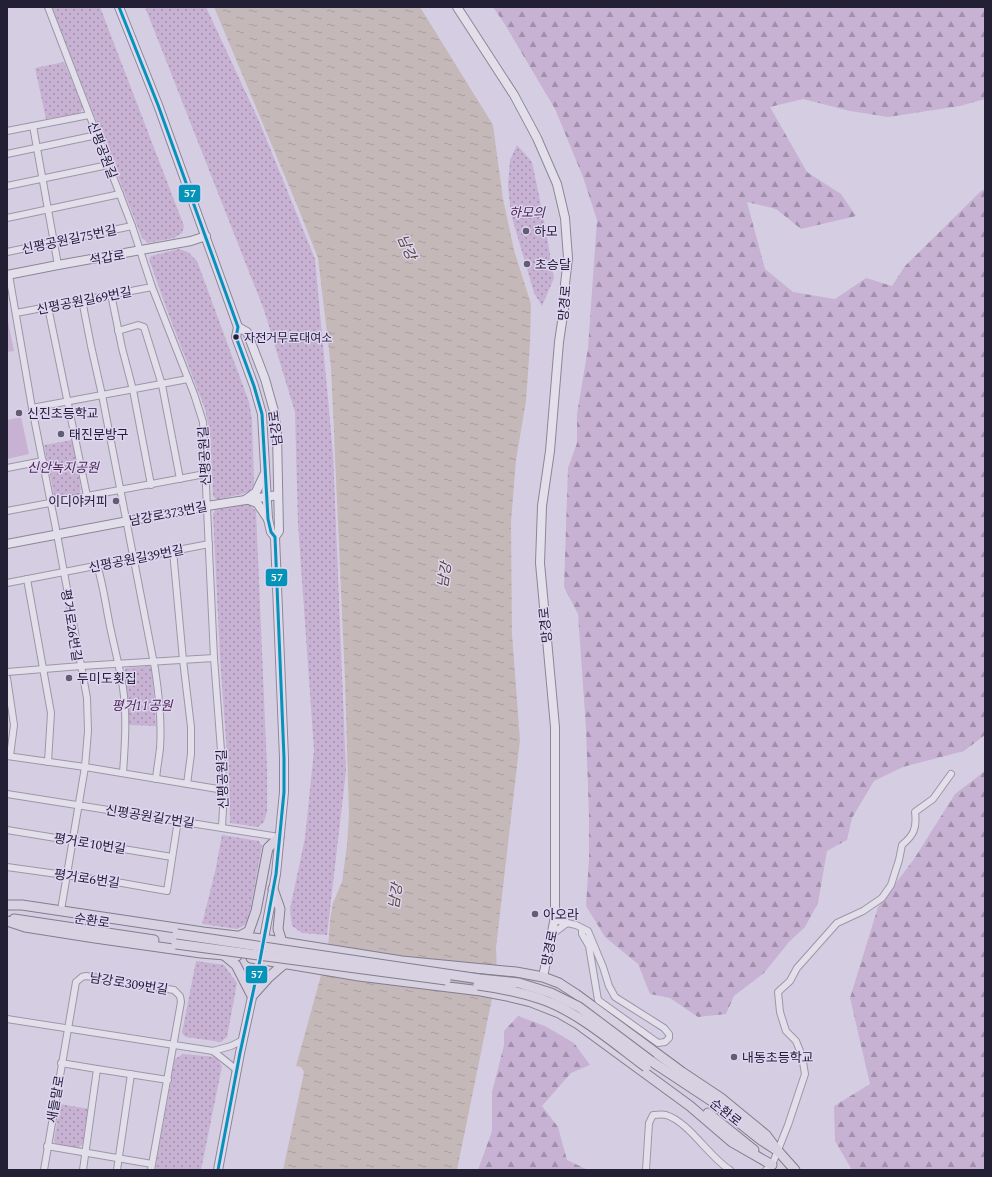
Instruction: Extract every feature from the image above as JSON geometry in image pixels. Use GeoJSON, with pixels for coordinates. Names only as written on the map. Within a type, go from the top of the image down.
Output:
{"type":"FeatureCollection","features":[{"type":"Feature","properties":{"kind":"main road"},"geometry":{"type":"LineString","coordinates":[[240,936],[249,931],[256,911],[268,848],[279,836]]}},
{"type":"Feature","properties":{"kind":"main road"},"geometry":{"type":"LineString","coordinates":[[273,889],[280,909],[278,929],[282,942]]}},
{"type":"Feature","properties":{"kind":"main road"},"geometry":{"type":"LineString","coordinates":[[7,906],[22,905],[61,910],[402,961],[516,972],[543,977],[531,1002]]}},
{"type":"Feature","properties":{"kind":"main road","name":"순환로"},"geometry":{"type":"LineString","coordinates":[[7,906],[176,939]]}},
{"type":"Feature","properties":{"kind":"main road","name":"순환로"},"geometry":{"type":"LineString","coordinates":[[7,918],[176,939]]}},
{"type":"Feature","properties":{"kind":"main road"},"geometry":{"type":"LineString","coordinates":[[7,921],[25,927],[87,937],[260,960],[359,976],[482,991],[531,1002],[559,1013],[578,1024],[690,1106],[732,1142],[772,1168]]}},
{"type":"Feature","properties":{"kind":"main road"},"geometry":{"type":"LineString","coordinates":[[176,939],[506,989],[542,999],[577,1016],[649,1064]]}},
{"type":"Feature","properties":{"kind":"main road"},"geometry":{"type":"LineString","coordinates":[[224,955],[236,965],[252,996],[269,977],[284,964]]}},
{"type":"Feature","properties":{"kind":"main road","name":"망경로"},"geometry":{"type":"LineString","coordinates":[[543,977],[559,983],[576,994],[682,1072],[721,1098],[766,1135],[778,1151]]}},
{"type":"Feature","properties":{"kind":"main road","name":"순환로"},"geometry":{"type":"LineString","coordinates":[[649,1064],[713,1102],[761,1140],[778,1151],[795,1170]]}},
{"type":"Feature","properties":{"kind":"main road","name":"순환로"},"geometry":{"type":"LineString","coordinates":[[649,1064],[739,1137],[772,1168]]}},
{"type":"Feature","properties":{"kind":"street","name":"신평공원길"},"geometry":{"type":"LineString","coordinates":[[48,7],[132,226],[152,287],[194,394],[203,422],[214,658],[224,790],[222,827],[279,836]]}},
{"type":"Feature","properties":{"kind":"street","name":"남강로"},"geometry":{"type":"LineString","coordinates":[[118,7],[158,105],[238,327],[236,337],[254,386],[262,414],[268,519],[270,532],[275,537]]}},
{"type":"Feature","properties":{"kind":"street","name":"망경로"},"geometry":{"type":"LineString","coordinates":[[457,7],[514,95],[537,138],[557,184],[565,218],[568,258],[550,451],[542,506],[540,564],[555,727],[555,909],[543,977]]}},
{"type":"Feature","properties":{"kind":"street"},"geometry":{"type":"LineString","coordinates":[[7,131],[89,115]]}},
{"type":"Feature","properties":{"kind":"street"},"geometry":{"type":"LineString","coordinates":[[33,126],[58,265]]}},
{"type":"Feature","properties":{"kind":"street"},"geometry":{"type":"LineString","coordinates":[[7,154],[97,136]]}},
{"type":"Feature","properties":{"kind":"street"},"geometry":{"type":"LineString","coordinates":[[7,186],[108,165]]}},
{"type":"Feature","properties":{"kind":"street"},"geometry":{"type":"LineString","coordinates":[[7,218],[120,194]]}},
{"type":"Feature","properties":{"kind":"street","name":"신평공원길75번길"},"geometry":{"type":"LineString","coordinates":[[7,252],[132,226]]}},
{"type":"Feature","properties":{"kind":"street","name":"석갑로"},"geometry":{"type":"LineString","coordinates":[[8,275],[141,251],[191,241],[206,236]]}},
{"type":"Feature","properties":{"kind":"street","name":"평거로26번길"},"geometry":{"type":"LineString","coordinates":[[7,672],[81,666],[8,275]]}},
{"type":"Feature","properties":{"kind":"street","name":"신평공원길69번길"},"geometry":{"type":"LineString","coordinates":[[16,313],[152,287]]}},
{"type":"Feature","properties":{"kind":"street"},"geometry":{"type":"LineString","coordinates":[[111,294],[118,331],[133,390],[151,485]]}},
{"type":"Feature","properties":{"kind":"street"},"geometry":{"type":"LineString","coordinates":[[82,300],[154,662],[160,718],[160,747],[156,779]]}},
{"type":"Feature","properties":{"kind":"street"},"geometry":{"type":"LineString","coordinates":[[48,306],[87,496]]}},
{"type":"Feature","properties":{"kind":"street"},"geometry":{"type":"LineString","coordinates":[[118,331],[138,325],[144,327],[162,385],[180,479]]}},
{"type":"Feature","properties":{"kind":"street","name":"남강로"},"geometry":{"type":"LineString","coordinates":[[218,1170],[276,874],[284,792],[275,537],[279,531],[277,434],[274,411],[265,379],[247,332],[238,327]]}},
{"type":"Feature","properties":{"kind":"street"},"geometry":{"type":"LineString","coordinates":[[32,408],[188,379]]}},
{"type":"Feature","properties":{"kind":"street"},"geometry":{"type":"LineString","coordinates":[[7,468],[43,461]]}},
{"type":"Feature","properties":{"kind":"street"},"geometry":{"type":"LineString","coordinates":[[7,511],[205,474]]}},
{"type":"Feature","properties":{"kind":"street"},"geometry":{"type":"LineString","coordinates":[[246,499],[256,492],[265,474]]}},
{"type":"Feature","properties":{"kind":"street","name":"남강로373번길"},"geometry":{"type":"LineString","coordinates":[[7,544],[207,506],[278,495]]}},
{"type":"Feature","properties":{"kind":"street"},"geometry":{"type":"LineString","coordinates":[[246,499],[257,503],[268,519]]}},
{"type":"Feature","properties":{"kind":"street","name":"신평공원길39번길"},"geometry":{"type":"LineString","coordinates":[[7,583],[209,544]]}},
{"type":"Feature","properties":{"kind":"street"},"geometry":{"type":"LineString","coordinates":[[173,551],[191,727],[191,754],[187,784]]}},
{"type":"Feature","properties":{"kind":"street"},"geometry":{"type":"LineString","coordinates":[[98,565],[123,688],[126,715],[126,742],[123,773]]}},
{"type":"Feature","properties":{"kind":"street"},"geometry":{"type":"LineString","coordinates":[[27,579],[51,713],[48,762]]}},
{"type":"Feature","properties":{"kind":"street"},"geometry":{"type":"LineString","coordinates":[[61,910],[85,767],[88,731],[87,698],[81,666],[214,658]]}},
{"type":"Feature","properties":{"kind":"street"},"geometry":{"type":"LineString","coordinates":[[7,678],[14,725],[8,756],[224,790]]}},
{"type":"Feature","properties":{"kind":"street"},"geometry":{"type":"LineString","coordinates":[[772,1168],[805,1074],[802,1056],[796,1041],[786,1030],[780,1012],[778,992],[790,981],[797,968],[837,923],[863,911],[882,898],[891,885],[902,845],[911,838],[916,823],[915,812],[933,800],[951,774]]}},
{"type":"Feature","properties":{"kind":"street","name":"신평공원길7번길"},"geometry":{"type":"LineString","coordinates":[[7,794],[222,827]]}},
{"type":"Feature","properties":{"kind":"street"},"geometry":{"type":"LineString","coordinates":[[172,857],[178,820]]}},
{"type":"Feature","properties":{"kind":"street","name":"평거로10번길"},"geometry":{"type":"LineString","coordinates":[[7,830],[172,857]]}},
{"type":"Feature","properties":{"kind":"street","name":"평거로6번길"},"geometry":{"type":"LineString","coordinates":[[7,867],[167,891],[172,857]]}},
{"type":"Feature","properties":{"kind":"street"},"geometry":{"type":"LineString","coordinates":[[555,909],[567,923]]}},
{"type":"Feature","properties":{"kind":"street"},"geometry":{"type":"LineString","coordinates":[[554,920],[576,925],[582,928],[588,931],[609,986],[615,997],[664,1028],[669,1034],[669,1038],[665,1042],[658,1043],[598,1000],[589,946],[582,934],[582,928]]}},
{"type":"Feature","properties":{"kind":"street"},"geometry":{"type":"LineString","coordinates":[[551,936],[567,923]]}},
{"type":"Feature","properties":{"kind":"street","name":"남강로309번길"},"geometry":{"type":"LineString","coordinates":[[67,1028],[76,982],[82,977],[86,976],[174,990],[177,992],[180,996],[181,1002],[174,1044]]}},
{"type":"Feature","properties":{"kind":"street"},"geometry":{"type":"LineString","coordinates":[[7,1018],[214,1050],[231,1046],[243,1040]]}},
{"type":"Feature","properties":{"kind":"street","name":"새들말로"},"geometry":{"type":"LineString","coordinates":[[44,1170],[67,1028]]}},
{"type":"Feature","properties":{"kind":"street"},"geometry":{"type":"LineString","coordinates":[[47,1146],[118,1158],[151,1167],[174,1044]]}},
{"type":"Feature","properties":{"kind":"street"},"geometry":{"type":"LineString","coordinates":[[214,1050],[237,1070]]}},
{"type":"Feature","properties":{"kind":"street"},"geometry":{"type":"LineString","coordinates":[[61,1063],[168,1080]]}},
{"type":"Feature","properties":{"kind":"street"},"geometry":{"type":"LineString","coordinates":[[83,1170],[97,1069]]}},
{"type":"Feature","properties":{"kind":"street"},"geometry":{"type":"LineString","coordinates":[[117,1170],[131,1074]]}},
{"type":"Feature","properties":{"kind":"street"},"geometry":{"type":"LineString","coordinates":[[646,1170],[649,1123],[653,1115],[665,1115],[684,1126],[722,1165],[730,1170]]}},
{"type":"Feature","properties":{"kind":"green space"},"geometry":{"type":"Polygon","coordinates":[[[52,7],[100,7],[184,226],[182,233],[174,238],[148,243],[142,238],[52,7]]]}},
{"type":"Feature","properties":{"kind":"green space"},"geometry":{"type":"Polygon","coordinates":[[[145,7],[206,7],[259,121],[315,259],[333,453],[346,771],[327,935],[302,933],[292,926],[290,909],[305,838],[314,750],[298,524],[295,412],[264,310],[145,7]]]}},
{"type":"Feature","properties":{"kind":"green space"},"geometry":{"type":"Polygon","coordinates":[[[493,7],[985,7],[985,99],[960,106],[888,117],[850,111],[803,99],[770,107],[807,172],[841,194],[856,216],[801,229],[776,209],[747,202],[765,269],[793,292],[835,299],[866,278],[892,286],[905,266],[981,191],[985,189],[985,735],[964,751],[903,767],[874,781],[852,818],[847,840],[827,851],[818,903],[805,927],[789,942],[764,973],[734,996],[726,1014],[698,1017],[670,998],[650,994],[638,964],[605,937],[586,906],[589,858],[589,816],[586,728],[578,614],[564,587],[568,468],[577,443],[577,414],[588,348],[597,220],[583,177],[555,109],[493,7]]]}},
{"type":"Feature","properties":{"kind":"green space"},"geometry":{"type":"Polygon","coordinates":[[[64,62],[83,108],[80,113],[46,119],[35,68],[64,62]]]}},
{"type":"Feature","properties":{"kind":"green space","name":"하모의"},"geometry":{"type":"Polygon","coordinates":[[[517,145],[532,162],[554,278],[542,306],[534,293],[511,214],[508,186],[510,160],[517,145]]]}},
{"type":"Feature","properties":{"kind":"green space"},"geometry":{"type":"Polygon","coordinates":[[[179,249],[188,252],[197,261],[249,402],[252,419],[254,484],[249,492],[220,499],[216,499],[213,496],[210,433],[205,409],[149,259],[151,256],[179,249]]]}},
{"type":"Feature","properties":{"kind":"green space"},"geometry":{"type":"Polygon","coordinates":[[[7,317],[14,351],[7,352],[7,317]]]}},
{"type":"Feature","properties":{"kind":"green space"},"geometry":{"type":"Polygon","coordinates":[[[21,417],[29,454],[7,459],[7,420],[21,417]]]}},
{"type":"Feature","properties":{"kind":"green space","name":"신안녹지공원"},"geometry":{"type":"Polygon","coordinates":[[[72,440],[81,489],[79,494],[58,498],[54,495],[44,445],[72,440]]]}},
{"type":"Feature","properties":{"kind":"green space"},"geometry":{"type":"Polygon","coordinates":[[[248,504],[256,511],[267,768],[267,812],[264,822],[258,827],[230,823],[229,781],[220,657],[213,514],[216,508],[248,504]]]}},
{"type":"Feature","properties":{"kind":"green space","name":"평거11공원"},"geometry":{"type":"Polygon","coordinates":[[[150,666],[152,669],[156,726],[129,725],[128,701],[124,672],[126,668],[150,666]]]}},
{"type":"Feature","properties":{"kind":"green space"},"geometry":{"type":"Polygon","coordinates":[[[985,771],[985,1170],[852,1170],[835,1141],[834,1106],[870,1084],[850,998],[878,907],[914,859],[955,794],[985,771]]]}},
{"type":"Feature","properties":{"kind":"green space"},"geometry":{"type":"Polygon","coordinates":[[[222,835],[259,841],[262,846],[249,916],[245,925],[237,929],[202,924],[215,872],[222,835]]]}},
{"type":"Feature","properties":{"kind":"green space"},"geometry":{"type":"Polygon","coordinates":[[[196,961],[224,965],[237,983],[227,1037],[221,1042],[186,1037],[182,1033],[196,961]]]}},
{"type":"Feature","properties":{"kind":"green space"},"geometry":{"type":"Polygon","coordinates":[[[518,1016],[545,1026],[574,1043],[590,1065],[571,1073],[542,1106],[558,1127],[567,1160],[588,1170],[478,1170],[492,1131],[492,1092],[504,1045],[504,1031],[518,1016]]]}},
{"type":"Feature","properties":{"kind":"green space"},"geometry":{"type":"Polygon","coordinates":[[[183,1054],[216,1057],[222,1066],[201,1170],[155,1170],[175,1059],[183,1054]]]}},
{"type":"Feature","properties":{"kind":"green space"},"geometry":{"type":"Polygon","coordinates":[[[60,1104],[89,1109],[83,1144],[78,1148],[56,1145],[54,1140],[60,1104]]]}},
{"type":"Feature","properties":{"kind":"water","name":"남강"},"geometry":{"type":"Polygon","coordinates":[[[214,7],[420,7],[493,125],[503,199],[514,250],[531,304],[526,401],[516,460],[511,522],[512,634],[520,740],[496,948],[497,974],[457,1170],[283,1170],[304,1072],[301,1067],[296,1066],[328,950],[333,903],[342,882],[349,815],[345,680],[331,367],[318,258],[214,7]]]}},
{"type":"Feature","properties":{"kind":"transit line","name":"57"},"geometry":{"type":"LineString","coordinates":[[119,7],[158,105],[238,327],[236,337],[254,386],[262,414],[268,519],[271,532],[275,537],[284,792],[276,874],[218,1170]]}},
{"type":"Feature","properties":{"kind":"place","name":"하모"},"geometry":{"type":"Point","coordinates":[526,231]}},
{"type":"Feature","properties":{"kind":"place","name":"초승달"},"geometry":{"type":"Point","coordinates":[527,264]}},
{"type":"Feature","properties":{"kind":"place","name":"자전거무료대여소"},"geometry":{"type":"Point","coordinates":[236,337]}},
{"type":"Feature","properties":{"kind":"place","name":"신진초등학교"},"geometry":{"type":"Point","coordinates":[19,413]}},
{"type":"Feature","properties":{"kind":"place","name":"태진문방구"},"geometry":{"type":"Point","coordinates":[61,434]}},
{"type":"Feature","properties":{"kind":"place","name":"이디야커피"},"geometry":{"type":"Point","coordinates":[116,501]}},
{"type":"Feature","properties":{"kind":"place","name":"두미도횟집"},"geometry":{"type":"Point","coordinates":[69,678]}},
{"type":"Feature","properties":{"kind":"place","name":"아오라"},"geometry":{"type":"Point","coordinates":[535,914]}},
{"type":"Feature","properties":{"kind":"place","name":"내동초등학교"},"geometry":{"type":"Point","coordinates":[734,1057]}}]}
